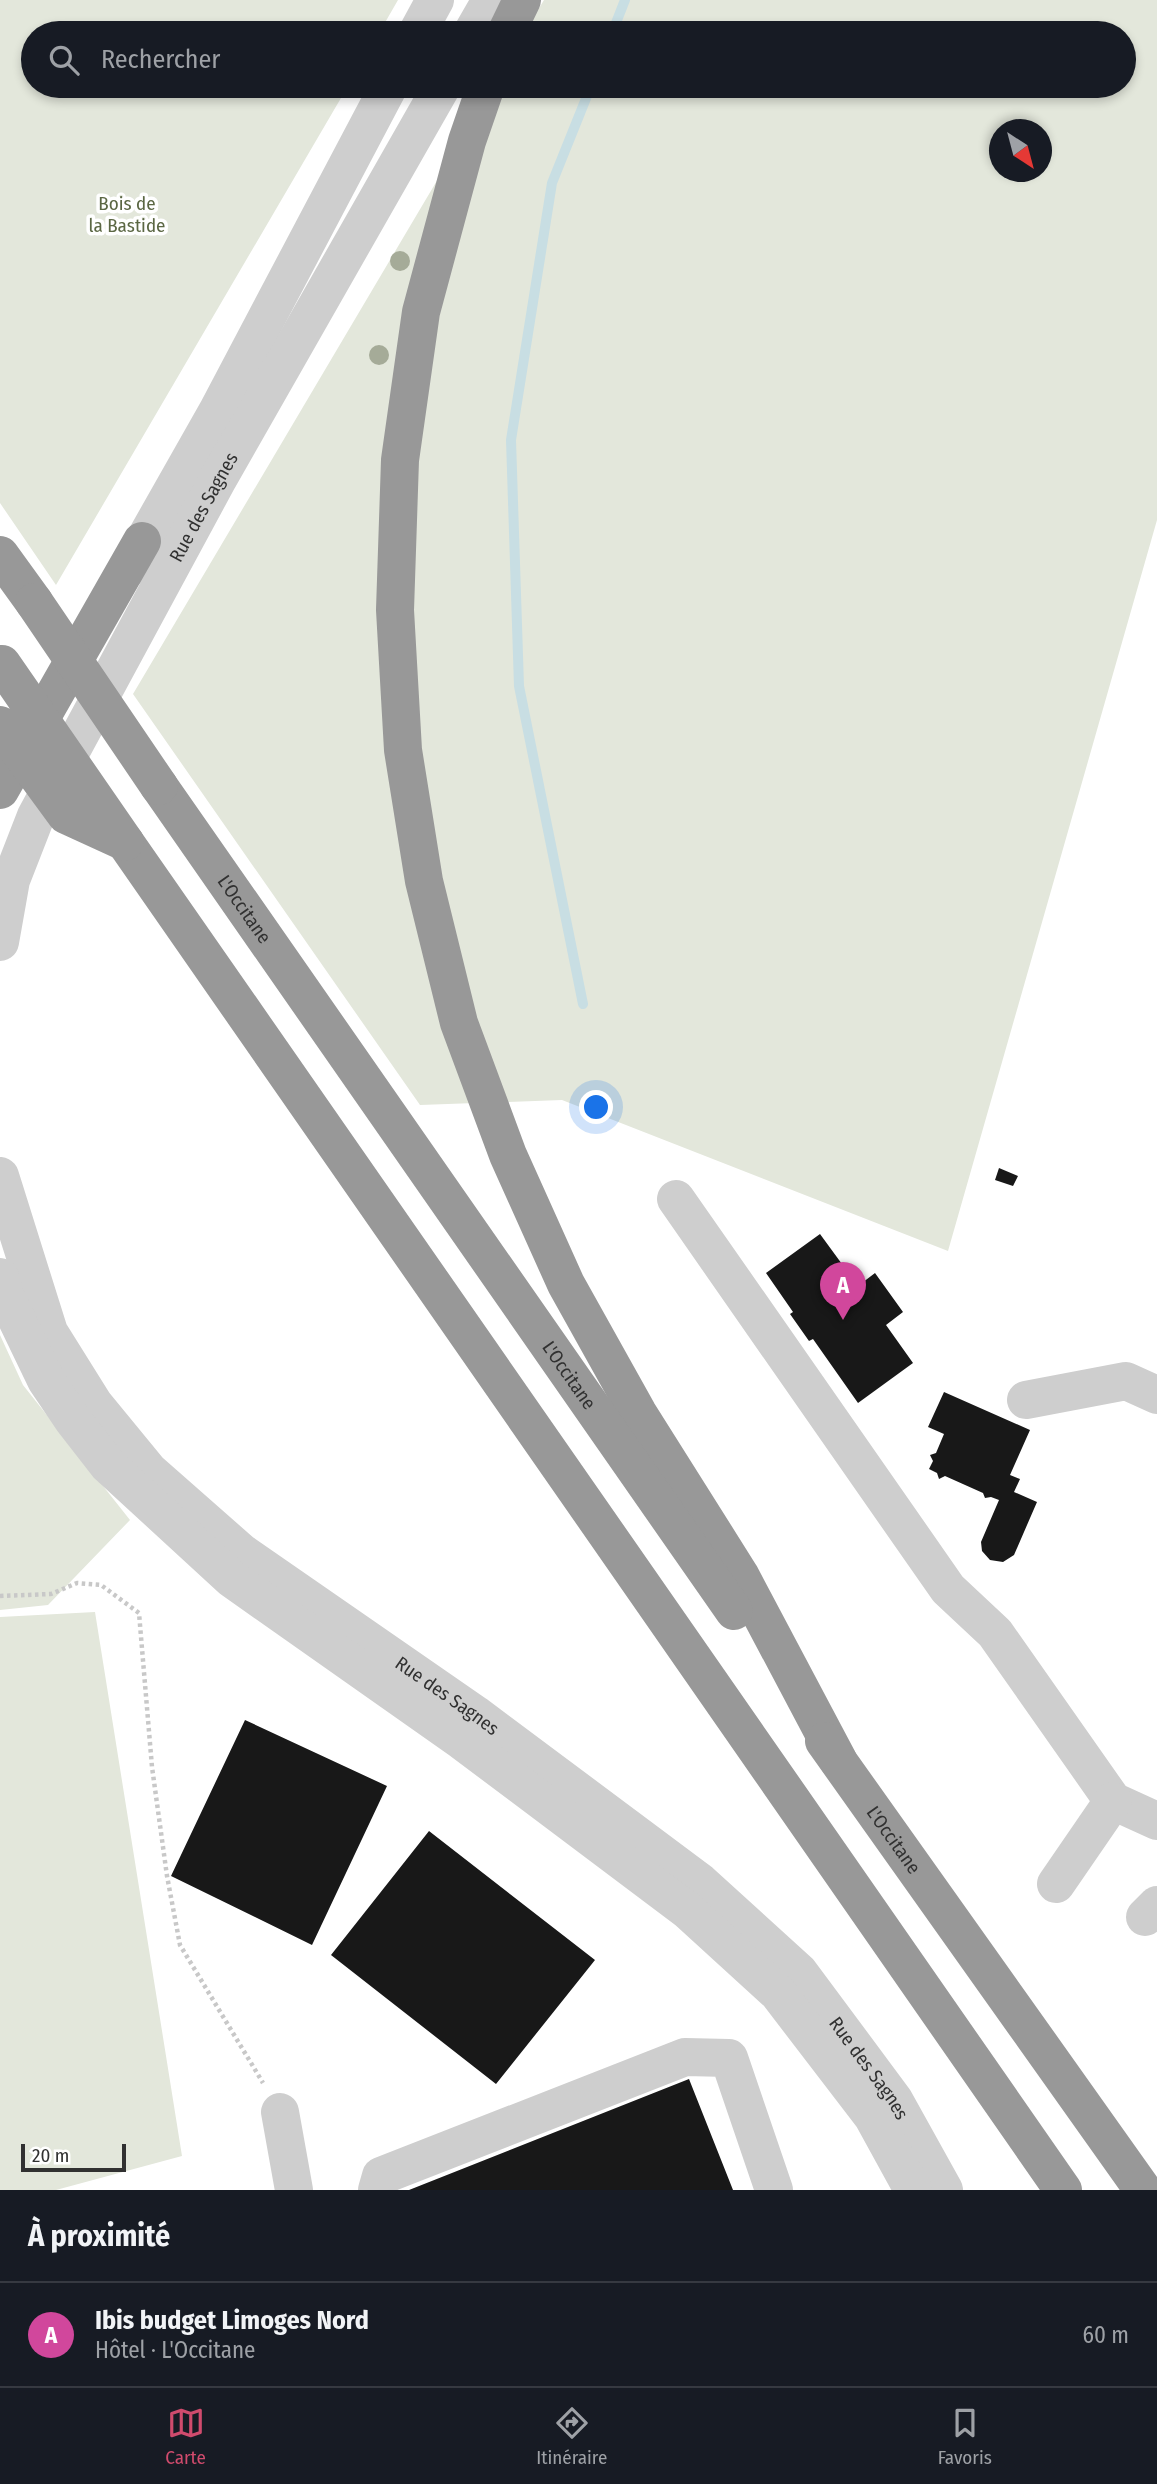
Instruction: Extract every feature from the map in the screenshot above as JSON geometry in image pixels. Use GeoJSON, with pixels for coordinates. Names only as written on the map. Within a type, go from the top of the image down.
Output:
{"type":"FeatureCollection","features":[{"type":"Feature","properties":{"kind":"highway"},"geometry":{"type":"LineString","coordinates":[[512,21],[522,0]]}},
{"type":"Feature","properties":{"kind":"highway"},"geometry":{"type":"LineString","coordinates":[[482,98],[467,141],[421,312],[400,460],[395,610],[403,750],[424,881],[460,1023],[508,1155],[566,1284],[638,1413],[740,1575],[838,1760]]}},
{"type":"Feature","properties":{"kind":"highway"},"geometry":{"type":"LineString","coordinates":[[0,790],[142,541]]}},
{"type":"Feature","properties":{"kind":"highway","name":"L'Occitane"},"geometry":{"type":"LineString","coordinates":[[0,555],[838,1760],[1143,2190]]}},
{"type":"Feature","properties":{"kind":"highway"},"geometry":{"type":"LineString","coordinates":[[1,662],[1063,2190]]}},
{"type":"Feature","properties":{"kind":"highway"},"geometry":{"type":"LineString","coordinates":[[0,724],[66,815],[125,842]]}},
{"type":"Feature","properties":{"kind":"street"},"geometry":{"type":"LineString","coordinates":[[424,21],[435,0]]}},
{"type":"Feature","properties":{"kind":"street"},"geometry":{"type":"LineString","coordinates":[[479,21],[491,0]]}},
{"type":"Feature","properties":{"kind":"street","name":"Rue des Sagnes"},"geometry":{"type":"LineString","coordinates":[[0,840],[8,814],[142,541],[218,410],[383,98]]}},
{"type":"Feature","properties":{"kind":"street","name":"Rue des Sagnes"},"geometry":{"type":"LineString","coordinates":[[0,942],[11,880],[36,816],[218,479],[435,98]]}},
{"type":"Feature","properties":{"kind":"street","name":"Rue des Sagnes"},"geometry":{"type":"LineString","coordinates":[[0,1176],[49,1332],[94,1404],[149,1471],[241,1552],[475,1714],[700,1882],[799,1972],[894,2099],[944,2190]]}},
{"type":"Feature","properties":{"kind":"street"},"geometry":{"type":"LineString","coordinates":[[676,1199],[947,1590],[995,1633],[1114,1801],[1157,1821]]}},
{"type":"Feature","properties":{"kind":"street","name":"Rue des Sagnes"},"geometry":{"type":"LineString","coordinates":[[0,1277],[5,1295],[46,1380],[108,1465],[232,1579],[462,1741],[698,1919],[778,1993],[873,2117],[913,2190]]}},
{"type":"Feature","properties":{"kind":"street"},"geometry":{"type":"LineString","coordinates":[[1026,1400],[1126,1381],[1157,1395]]}},
{"type":"Feature","properties":{"kind":"street"},"geometry":{"type":"LineString","coordinates":[[1056,1884],[1114,1801]]}},
{"type":"Feature","properties":{"kind":"street"},"geometry":{"type":"LineString","coordinates":[[377,2190],[381,2176],[685,2057],[729,2058],[774,2190]]}},
{"type":"Feature","properties":{"kind":"street"},"geometry":{"type":"LineString","coordinates":[[279,2112],[294,2190]]}},
{"type":"Feature","properties":{"kind":"path"},"geometry":{"type":"LineString","coordinates":[[0,1596],[51,1594],[77,1583],[101,1585],[139,1613],[152,1767],[167,1876],[180,1945],[279,2112]]}},
{"type":"Feature","properties":{"kind":"green space","name":"Bois de la Bastide"},"geometry":{"type":"Polygon","coordinates":[[[0,0],[398,0],[386,21],[21,21],[21,98],[341,98],[56,585],[0,503],[0,0]]]}},
{"type":"Feature","properties":{"kind":"green space"},"geometry":{"type":"Polygon","coordinates":[[[544,0],[1157,0],[1157,520],[948,1251],[562,1100],[420,1105],[133,694],[486,98],[1136,98],[1136,21],[531,21],[544,0]]]}},
{"type":"Feature","properties":{"kind":"green space"},"geometry":{"type":"Polygon","coordinates":[[[0,1335],[23,1385],[130,1520],[48,1605],[0,1610],[0,1335]]]}},
{"type":"Feature","properties":{"kind":"green space"},"geometry":{"type":"Polygon","coordinates":[[[95,1612],[182,2156],[56,2190],[0,2190],[0,1617],[95,1612]]]}},
{"type":"Feature","properties":{"kind":"building"},"geometry":{"type":"Polygon","coordinates":[[[999,1168],[1018,1176],[1013,1186],[995,1180],[999,1168]]]}},
{"type":"Feature","properties":{"kind":"building"},"geometry":{"type":"Polygon","coordinates":[[[820,1234],[858,1286],[875,1273],[903,1312],[886,1325],[913,1363],[858,1403],[813,1339],[809,1341],[766,1273],[820,1234]]]}},
{"type":"Feature","properties":{"kind":"building"},"geometry":{"type":"Polygon","coordinates":[[[944,1392],[1030,1430],[1010,1475],[1020,1479],[1014,1492],[1037,1502],[1014,1555],[1003,1562],[990,1560],[982,1551],[981,1542],[999,1500],[985,1498],[983,1493],[945,1476],[939,1479],[937,1473],[929,1469],[933,1461],[930,1455],[936,1453],[944,1434],[928,1427],[944,1392]]]}},
{"type":"Feature","properties":{"kind":"building"},"geometry":{"type":"Polygon","coordinates":[[[245,1720],[387,1786],[312,1945],[171,1876],[245,1720]]]}},
{"type":"Feature","properties":{"kind":"building"},"geometry":{"type":"Polygon","coordinates":[[[429,1831],[595,1960],[496,2084],[331,1955],[429,1831]]]}},
{"type":"Feature","properties":{"kind":"building"},"geometry":{"type":"Polygon","coordinates":[[[689,2079],[733,2190],[409,2190],[689,2079]]]}},
{"type":"Feature","properties":{"kind":"waterway"},"geometry":{"type":"LineString","coordinates":[[617,21],[625,0]]}},
{"type":"Feature","properties":{"kind":"waterway"},"geometry":{"type":"LineString","coordinates":[[583,1004],[519,686],[511,440],[552,183],[586,98]]}},
{"type":"Feature","properties":{"kind":"place","name":"Ibis budget Limoges Nord"},"geometry":{"type":"Point","coordinates":[843,1320]}}]}
